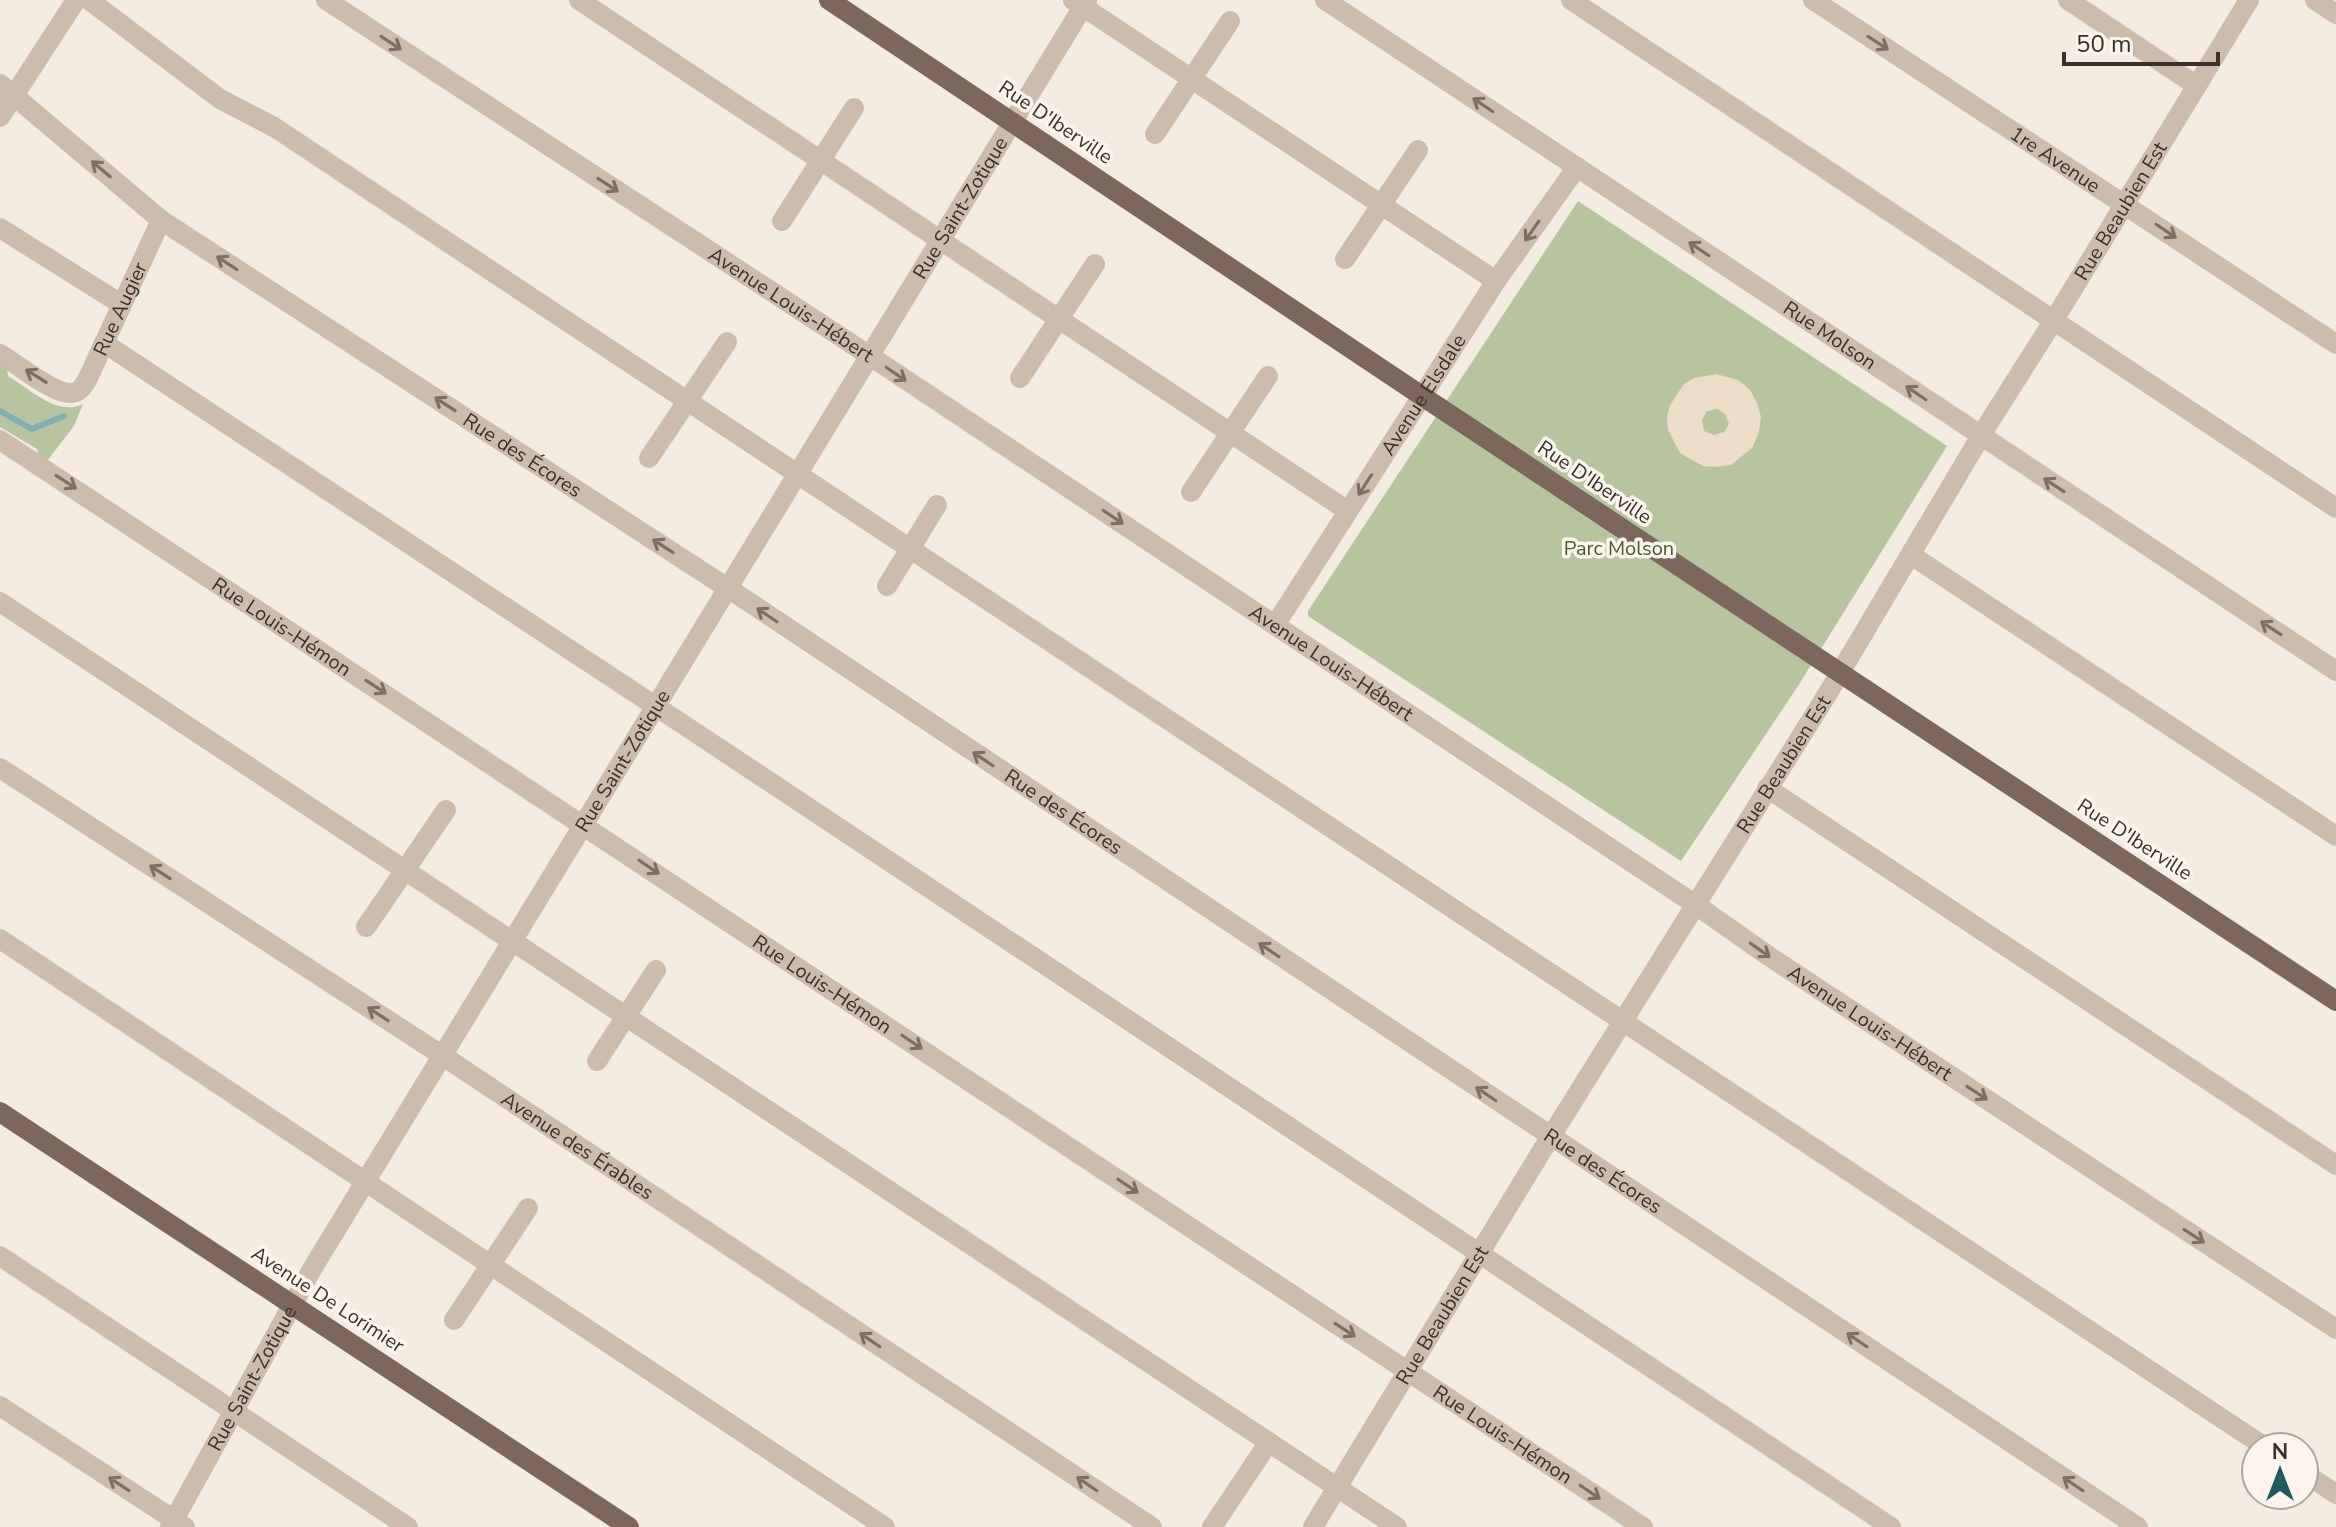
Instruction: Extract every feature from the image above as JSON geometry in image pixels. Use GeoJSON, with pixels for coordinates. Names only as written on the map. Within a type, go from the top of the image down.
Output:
{"type":"FeatureCollection","features":[{"type":"Feature","properties":{"kind":"main road","name":"Rue D'Iberville"},"geometry":{"type":"LineString","coordinates":[[829,0],[2336,1001]]}},
{"type":"Feature","properties":{"kind":"main road","name":"Avenue De Lorimier"},"geometry":{"type":"LineString","coordinates":[[0,1112],[629,1527]]}},
{"type":"Feature","properties":{"kind":"street"},"geometry":{"type":"LineString","coordinates":[[0,117],[7,89],[76,0]]}},
{"type":"Feature","properties":{"kind":"street"},"geometry":{"type":"LineString","coordinates":[[89,0],[220,99],[274,127],[799,473],[2241,1431]]}},
{"type":"Feature","properties":{"kind":"street","name":"Avenue Louis-Hébert"},"geometry":{"type":"LineString","coordinates":[[326,0],[870,356],[1770,957],[2336,1329]]}},
{"type":"Feature","properties":{"kind":"street"},"geometry":{"type":"LineString","coordinates":[[579,0],[1348,511]]}},
{"type":"Feature","properties":{"kind":"street","name":"Rue Molson"},"geometry":{"type":"LineString","coordinates":[[1325,0],[2336,671]]}},
{"type":"Feature","properties":{"kind":"street"},"geometry":{"type":"LineString","coordinates":[[1571,0],[2336,508]]}},
{"type":"Feature","properties":{"kind":"street","name":"1re Avenue"},"geometry":{"type":"LineString","coordinates":[[1813,0],[2336,344]]}},
{"type":"Feature","properties":{"kind":"street"},"geometry":{"type":"LineString","coordinates":[[2068,0],[2197,86]]}},
{"type":"Feature","properties":{"kind":"street","name":"Rue Beaubien Est"},"geometry":{"type":"LineString","coordinates":[[1313,1527],[1840,673],[1981,436],[2249,0]]}},
{"type":"Feature","properties":{"kind":"street"},"geometry":{"type":"LineString","coordinates":[[2315,0],[2336,14]]}},
{"type":"Feature","properties":{"kind":"street"},"geometry":{"type":"LineString","coordinates":[[1081,2],[1496,281]]}},
{"type":"Feature","properties":{"kind":"street","name":"Rue Saint-Zotique"},"geometry":{"type":"LineString","coordinates":[[176,1525],[234,1411],[366,1181],[1013,122],[1081,2]]}},
{"type":"Feature","properties":{"kind":"street"},"geometry":{"type":"LineString","coordinates":[[1155,134],[1230,21]]}},
{"type":"Feature","properties":{"kind":"street","name":"Rue des Écores"},"geometry":{"type":"LineString","coordinates":[[7,89],[161,220],[728,589],[2138,1527]]}},
{"type":"Feature","properties":{"kind":"street"},"geometry":{"type":"LineString","coordinates":[[782,221],[854,108]]}},
{"type":"Feature","properties":{"kind":"street"},"geometry":{"type":"LineString","coordinates":[[1345,259],[1418,150]]}},
{"type":"Feature","properties":{"kind":"street","name":"Avenue Elsdale"},"geometry":{"type":"LineString","coordinates":[[1275,625],[1496,281],[1577,167]]}},
{"type":"Feature","properties":{"kind":"street","name":"Rue Augier"},"geometry":{"type":"LineString","coordinates":[[0,354],[58,390],[73,393],[84,385],[161,220]]}},
{"type":"Feature","properties":{"kind":"street"},"geometry":{"type":"LineString","coordinates":[[0,228],[121,304]]}},
{"type":"Feature","properties":{"kind":"street"},"geometry":{"type":"LineString","coordinates":[[1020,378],[1095,264]]}},
{"type":"Feature","properties":{"kind":"street"},"geometry":{"type":"LineString","coordinates":[[649,458],[727,342]]}},
{"type":"Feature","properties":{"kind":"street"},"geometry":{"type":"LineString","coordinates":[[104,343],[1891,1527]]}},
{"type":"Feature","properties":{"kind":"street"},"geometry":{"type":"LineString","coordinates":[[1191,492],[1268,376]]}},
{"type":"Feature","properties":{"kind":"street","name":"Rue Louis-Hémon"},"geometry":{"type":"LineString","coordinates":[[0,440],[1643,1527]]}},
{"type":"Feature","properties":{"kind":"street"},"geometry":{"type":"LineString","coordinates":[[887,586],[937,505]]}},
{"type":"Feature","properties":{"kind":"street"},"geometry":{"type":"LineString","coordinates":[[1911,555],[2336,836]]}},
{"type":"Feature","properties":{"kind":"street"},"geometry":{"type":"LineString","coordinates":[[0,602],[1397,1527]]}},
{"type":"Feature","properties":{"kind":"street","name":"Avenue des Érables"},"geometry":{"type":"LineString","coordinates":[[0,768],[443,1056],[1152,1527]]}},
{"type":"Feature","properties":{"kind":"street"},"geometry":{"type":"LineString","coordinates":[[1767,788],[2336,1165]]}},
{"type":"Feature","properties":{"kind":"street"},"geometry":{"type":"LineString","coordinates":[[366,927],[446,810]]}},
{"type":"Feature","properties":{"kind":"street"},"geometry":{"type":"LineString","coordinates":[[0,939],[492,1263],[885,1527]]}},
{"type":"Feature","properties":{"kind":"street"},"geometry":{"type":"LineString","coordinates":[[597,1061],[656,970]]}},
{"type":"Feature","properties":{"kind":"street"},"geometry":{"type":"LineString","coordinates":[[454,1320],[528,1208]]}},
{"type":"Feature","properties":{"kind":"street"},"geometry":{"type":"LineString","coordinates":[[0,1256],[408,1527]]}},
{"type":"Feature","properties":{"kind":"street"},"geometry":{"type":"LineString","coordinates":[[0,1406],[176,1525]]}},
{"type":"Feature","properties":{"kind":"street"},"geometry":{"type":"LineString","coordinates":[[1212,1527],[1269,1442]]}},
{"type":"Feature","properties":{"kind":"green space","name":"Parc Molson"},"geometry":{"type":"Polygon","coordinates":[[[1578,201],[1947,446],[1798,686],[1681,861],[1308,616],[1308,611],[1578,201]]]}},
{"type":"Feature","properties":{"kind":"green space"},"geometry":{"type":"Polygon","coordinates":[[[0,363],[7,367],[8,376],[44,400],[64,407],[83,404],[74,426],[47,461],[39,456],[37,449],[0,427],[0,363]]]}},
{"type":"Feature","properties":{"kind":"shaded area"},"geometry":{"type":"Polygon","coordinates":[[[1716,374],[1738,380],[1750,390],[1757,403],[1761,417],[1759,432],[1752,448],[1731,465],[1703,466],[1680,453],[1668,430],[1670,405],[1684,384],[1694,378],[1716,374]],[[1717,409],[1707,411],[1702,420],[1704,431],[1714,435],[1724,432],[1729,424],[1725,414],[1717,409]]]}},
{"type":"Feature","properties":{"kind":"waterway"},"geometry":{"type":"LineString","coordinates":[[0,411],[32,429],[64,416]]}}]}
